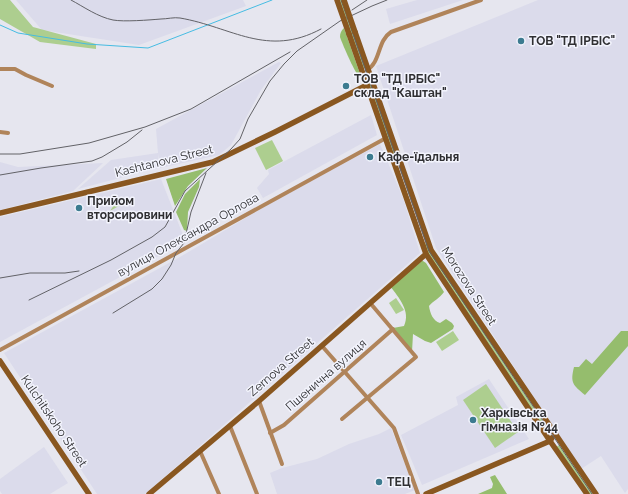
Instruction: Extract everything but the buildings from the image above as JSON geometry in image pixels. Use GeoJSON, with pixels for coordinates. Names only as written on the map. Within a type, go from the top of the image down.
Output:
{"type":"FeatureCollection","features":[{"type":"Feature","properties":{"kind":"main road","name":"Morozova Street"},"geometry":{"type":"LineString","coordinates":[[337,0],[369,69],[434,254],[596,494]]}},
{"type":"Feature","properties":{"kind":"main road","name":"Morozova Street"},"geometry":{"type":"LineString","coordinates":[[344,0],[362,72],[426,254],[550,441],[587,494]]}},
{"type":"Feature","properties":{"kind":"main road","name":"Kashtanova Street"},"geometry":{"type":"LineString","coordinates":[[0,213],[213,162],[367,85]]}},
{"type":"Feature","properties":{"kind":"main road"},"geometry":{"type":"LineString","coordinates":[[395,165],[402,162]]}},
{"type":"Feature","properties":{"kind":"main road"},"geometry":{"type":"LineString","coordinates":[[421,242],[428,240]]}},
{"type":"Feature","properties":{"kind":"main road","name":"Zernova Street"},"geometry":{"type":"LineString","coordinates":[[149,494],[371,304],[426,254]]}},
{"type":"Feature","properties":{"kind":"main road","name":"Kulchitskoho Street"},"geometry":{"type":"LineString","coordinates":[[0,361],[89,494]]}},
{"type":"Feature","properties":{"kind":"main road"},"geometry":{"type":"LineString","coordinates":[[426,494],[550,441],[555,435]]}},
{"type":"Feature","properties":{"kind":"street"},"geometry":{"type":"LineString","coordinates":[[362,72],[369,69],[377,58],[383,39],[389,33],[482,0]]}},
{"type":"Feature","properties":{"kind":"street"},"geometry":{"type":"LineString","coordinates":[[0,70],[15,69],[52,86]]}},
{"type":"Feature","properties":{"kind":"street"},"geometry":{"type":"LineString","coordinates":[[0,132],[8,133]]}},
{"type":"Feature","properties":{"kind":"street","name":"вулиця Олександра Орлова"},"geometry":{"type":"LineString","coordinates":[[0,350],[386,138]]}},
{"type":"Feature","properties":{"kind":"street"},"geometry":{"type":"LineString","coordinates":[[342,419],[416,358],[371,304]]}},
{"type":"Feature","properties":{"kind":"street","name":"Пшенична вулиця"},"geometry":{"type":"LineString","coordinates":[[270,433],[284,425],[392,329]]}},
{"type":"Feature","properties":{"kind":"street"},"geometry":{"type":"LineString","coordinates":[[322,346],[394,428],[418,494]]}},
{"type":"Feature","properties":{"kind":"street"},"geometry":{"type":"LineString","coordinates":[[259,401],[282,464]]}},
{"type":"Feature","properties":{"kind":"street"},"geometry":{"type":"LineString","coordinates":[[230,426],[257,494]]}},
{"type":"Feature","properties":{"kind":"street"},"geometry":{"type":"LineString","coordinates":[[200,451],[218,494]]}},
{"type":"Feature","properties":{"kind":"shaded area"},"geometry":{"type":"Polygon","coordinates":[[[16,0],[243,0],[246,6],[139,45],[42,30],[16,0]]]}},
{"type":"Feature","properties":{"kind":"shaded area"},"geometry":{"type":"Polygon","coordinates":[[[417,0],[463,0],[390,24],[386,9],[417,0]]]}},
{"type":"Feature","properties":{"kind":"shaded area"},"geometry":{"type":"Polygon","coordinates":[[[538,0],[628,0],[628,489],[625,493],[601,456],[581,469],[436,248],[376,66],[538,0]]]}},
{"type":"Feature","properties":{"kind":"shaded area"},"geometry":{"type":"Polygon","coordinates":[[[279,62],[281,63],[261,90],[231,145],[219,155],[160,168],[158,154],[158,168],[78,189],[111,160],[158,153],[156,129],[279,62]]]}},
{"type":"Feature","properties":{"kind":"shaded area"},"geometry":{"type":"Polygon","coordinates":[[[371,115],[377,135],[263,198],[257,188],[269,174],[268,170],[371,115]]]}},
{"type":"Feature","properties":{"kind":"shaded area"},"geometry":{"type":"Polygon","coordinates":[[[380,144],[403,198],[420,253],[145,494],[97,494],[4,353],[180,257],[269,204],[380,144]]]}},
{"type":"Feature","properties":{"kind":"shaded area"},"geometry":{"type":"Polygon","coordinates":[[[0,162],[18,167],[103,163],[73,191],[0,210],[0,162]]]}},
{"type":"Feature","properties":{"kind":"shaded area"},"geometry":{"type":"Polygon","coordinates":[[[161,179],[183,235],[181,244],[0,342],[0,217],[161,179]]]}},
{"type":"Feature","properties":{"kind":"shaded area","name":"Харківська гімназія №44"},"geometry":{"type":"Polygon","coordinates":[[[489,379],[529,439],[422,485],[401,435],[458,405],[456,397],[489,379]]]}},
{"type":"Feature","properties":{"kind":"shaded area"},"geometry":{"type":"Polygon","coordinates":[[[391,428],[415,490],[405,494],[277,494],[270,473],[282,468],[317,459],[349,444],[379,434],[391,428]]]}},
{"type":"Feature","properties":{"kind":"shaded area"},"geometry":{"type":"Polygon","coordinates":[[[44,447],[68,483],[50,494],[2,494],[0,491],[0,479],[44,447]]]}},
{"type":"Feature","properties":{"kind":"green space"},"geometry":{"type":"Polygon","coordinates":[[[0,0],[10,0],[33,27],[96,44],[96,49],[40,42],[0,19],[0,0]]]}},
{"type":"Feature","properties":{"kind":"green space"},"geometry":{"type":"Polygon","coordinates":[[[338,0],[342,0],[366,67],[363,69],[338,0]]]}},
{"type":"Feature","properties":{"kind":"green space"},"geometry":{"type":"Polygon","coordinates":[[[344,28],[360,74],[358,75],[340,37],[344,28]]]}},
{"type":"Feature","properties":{"kind":"green space"},"geometry":{"type":"Polygon","coordinates":[[[368,72],[400,162],[396,164],[365,74],[368,72]]]}},
{"type":"Feature","properties":{"kind":"green space"},"geometry":{"type":"Polygon","coordinates":[[[272,140],[283,161],[266,170],[255,148],[272,140]]]}},
{"type":"Feature","properties":{"kind":"green space"},"geometry":{"type":"Polygon","coordinates":[[[207,168],[188,186],[175,206],[166,179],[207,168]]]}},
{"type":"Feature","properties":{"kind":"green space"},"geometry":{"type":"Polygon","coordinates":[[[200,179],[199,187],[188,212],[187,231],[184,230],[176,212],[185,194],[200,179]]]}},
{"type":"Feature","properties":{"kind":"green space"},"geometry":{"type":"Polygon","coordinates":[[[121,198],[124,203],[110,211],[118,199],[121,198]]]}},
{"type":"Feature","properties":{"kind":"green space"},"geometry":{"type":"Polygon","coordinates":[[[427,243],[432,255],[550,432],[547,434],[428,255],[423,244],[427,243]]]}},
{"type":"Feature","properties":{"kind":"green space"},"geometry":{"type":"Polygon","coordinates":[[[420,259],[426,263],[444,292],[429,306],[432,316],[440,323],[446,319],[454,326],[453,329],[431,343],[413,334],[412,352],[393,328],[404,326],[406,315],[403,305],[390,286],[420,259]]]}},
{"type":"Feature","properties":{"kind":"green space"},"geometry":{"type":"Polygon","coordinates":[[[396,298],[404,310],[396,314],[389,303],[396,298]]]}},
{"type":"Feature","properties":{"kind":"green space"},"geometry":{"type":"Polygon","coordinates":[[[453,331],[459,340],[442,351],[436,342],[453,331]]]}},
{"type":"Feature","properties":{"kind":"green space"},"geometry":{"type":"Polygon","coordinates":[[[621,331],[628,331],[628,346],[585,395],[575,386],[572,377],[574,367],[579,367],[586,359],[592,364],[621,331]]]}},
{"type":"Feature","properties":{"kind":"green space"},"geometry":{"type":"Polygon","coordinates":[[[486,384],[518,432],[495,448],[463,400],[486,384]]]}},
{"type":"Feature","properties":{"kind":"green space"},"geometry":{"type":"Polygon","coordinates":[[[559,445],[593,494],[589,494],[556,447],[559,445]]]}},
{"type":"Feature","properties":{"kind":"green space"},"geometry":{"type":"Polygon","coordinates":[[[495,475],[507,494],[478,494],[492,488],[493,484],[490,477],[495,475]]]}},
{"type":"Feature","properties":{"kind":"waterway"},"geometry":{"type":"LineString","coordinates":[[0,25],[18,33],[87,44],[148,48],[272,0]]}},
{"type":"Feature","properties":{"kind":"tram line"},"geometry":{"type":"LineString","coordinates":[[341,0],[429,251],[592,494]]}},
{"type":"Feature","properties":{"kind":"railway"},"geometry":{"type":"LineString","coordinates":[[71,0],[107,19],[137,21],[180,18],[199,22],[250,38],[266,41],[284,41],[302,37],[321,29]]}},
{"type":"Feature","properties":{"kind":"railway"},"geometry":{"type":"LineString","coordinates":[[352,10],[367,0]]}},
{"type":"Feature","properties":{"kind":"railway"},"geometry":{"type":"LineString","coordinates":[[29,300],[111,260],[152,237],[165,227],[185,191],[240,139],[248,119],[270,81],[284,64],[297,51],[340,21],[387,0]]}},
{"type":"Feature","properties":{"kind":"railway"},"geometry":{"type":"LineString","coordinates":[[0,154],[20,154],[89,143],[145,127],[191,109],[290,52]]}},
{"type":"Feature","properties":{"kind":"railway"},"geometry":{"type":"LineString","coordinates":[[0,175],[92,161],[102,157],[127,142],[142,130]]}},
{"type":"Feature","properties":{"kind":"railway"},"geometry":{"type":"LineString","coordinates":[[113,313],[152,289],[162,279],[171,265],[176,253],[184,243],[191,212],[206,173]]}},
{"type":"Feature","properties":{"kind":"railway"},"geometry":{"type":"LineString","coordinates":[[0,278],[30,273],[65,273],[79,271]]}},
{"type":"Feature","properties":{"kind":"place","name":"ТОВ \"ТД ІРБІС\""},"geometry":{"type":"Point","coordinates":[521,41]}},
{"type":"Feature","properties":{"kind":"place","name":"ТОВ \"ТД ІРБІС\" склад \"Каштан\""},"geometry":{"type":"Point","coordinates":[346,86]}},
{"type":"Feature","properties":{"kind":"place","name":"Кафе-їдальня"},"geometry":{"type":"Point","coordinates":[370,157]}},
{"type":"Feature","properties":{"kind":"place","name":"Прийом вторсировини"},"geometry":{"type":"Point","coordinates":[79,208]}},
{"type":"Feature","properties":{"kind":"place","name":"Харківська гімназія №44"},"geometry":{"type":"Point","coordinates":[473,420]}},
{"type":"Feature","properties":{"kind":"place","name":"ТЕЦ"},"geometry":{"type":"Point","coordinates":[379,482]}}]}
